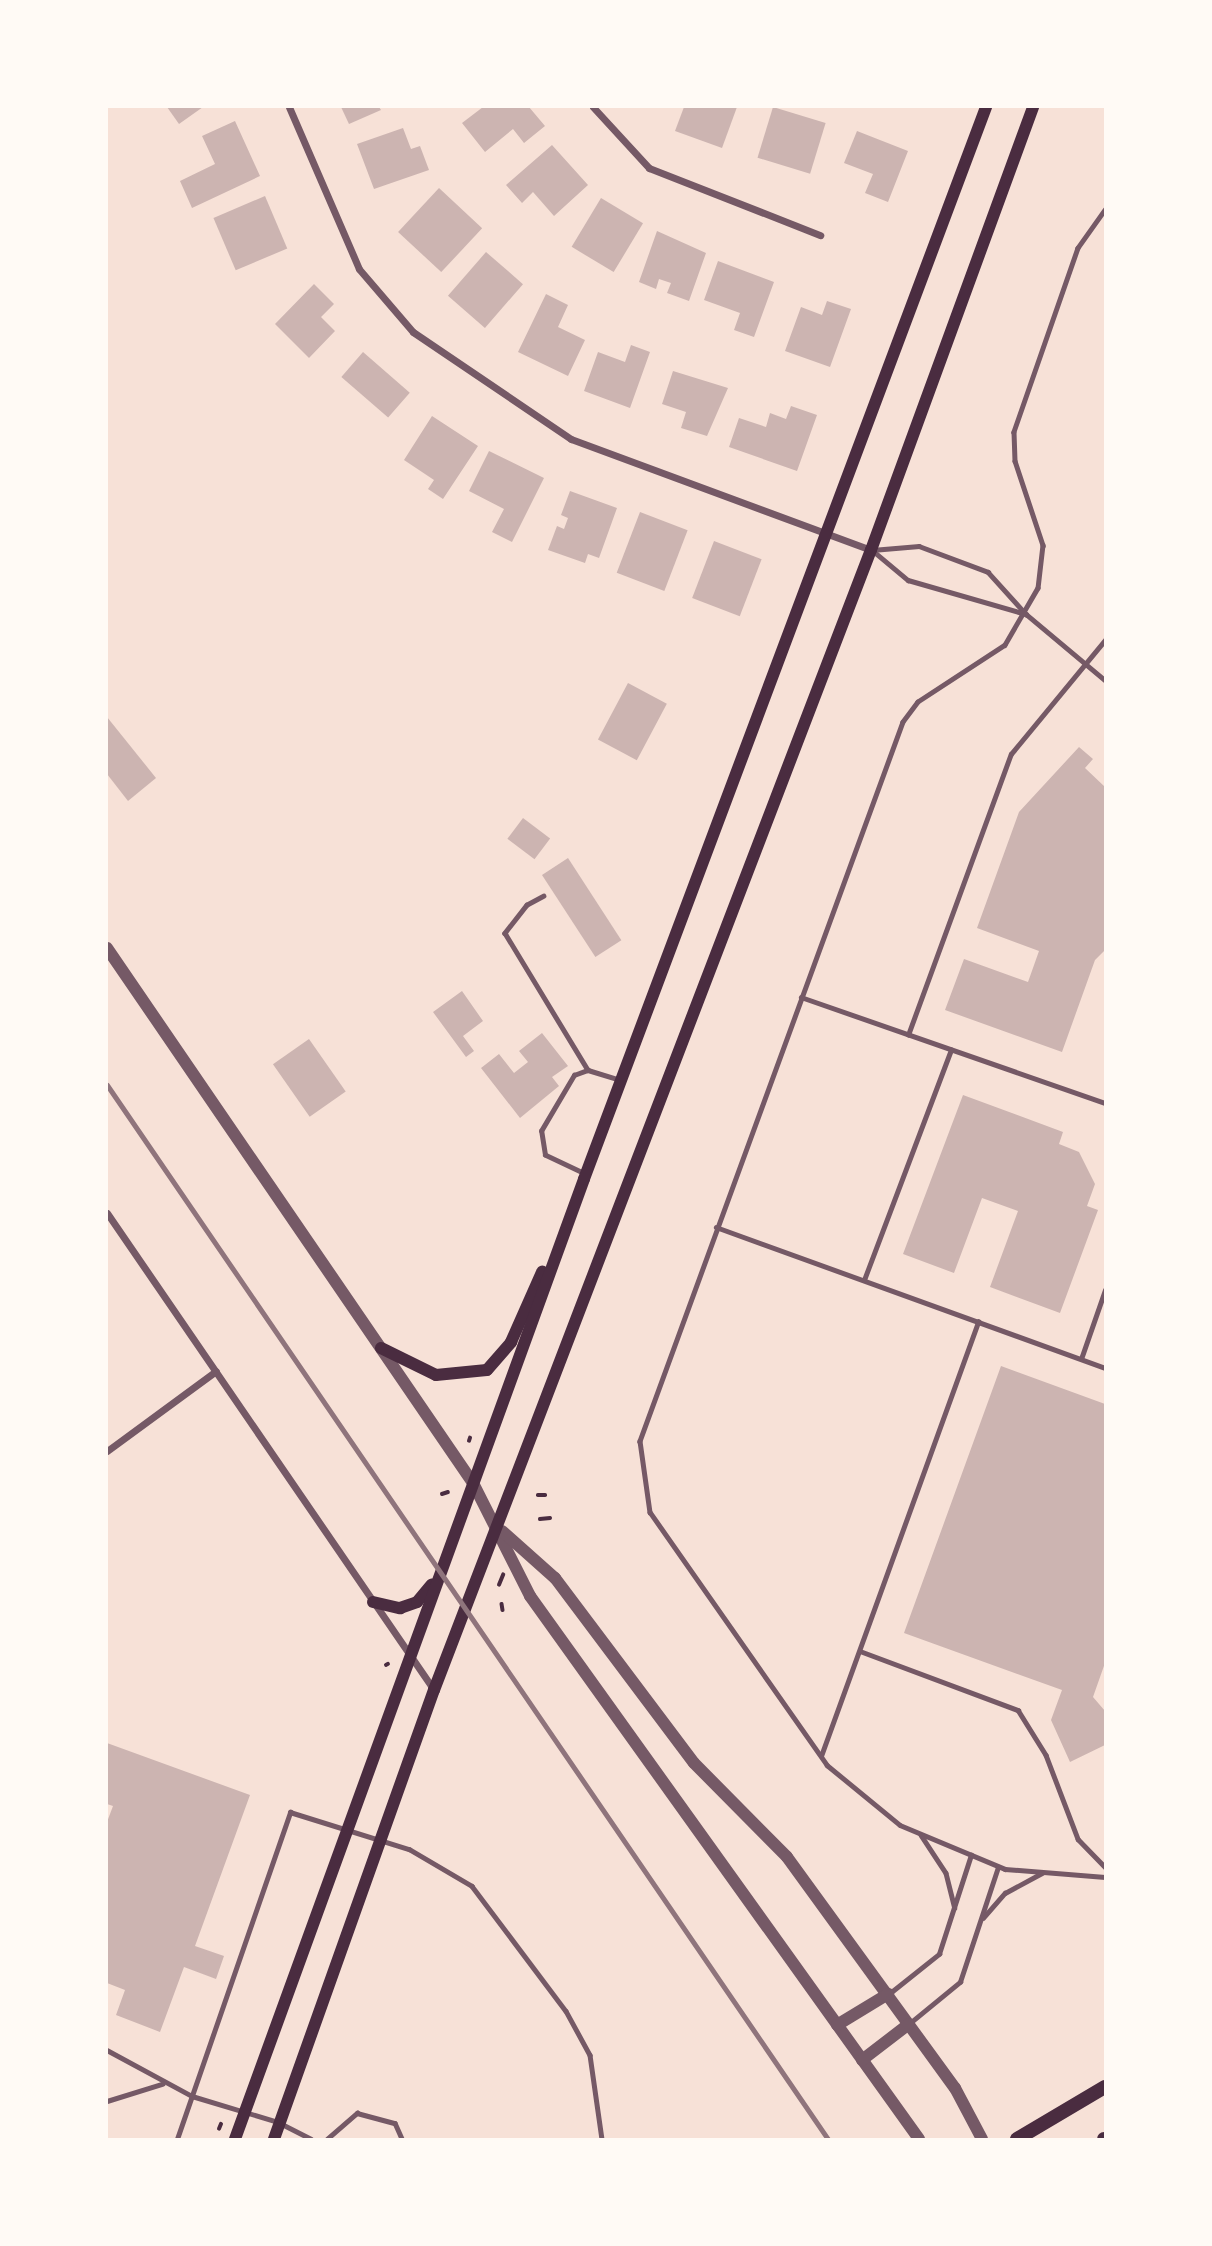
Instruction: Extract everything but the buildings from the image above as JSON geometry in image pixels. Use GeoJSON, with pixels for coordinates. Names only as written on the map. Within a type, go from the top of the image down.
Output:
{"type":"FeatureCollection","features":[{"type":"Feature","properties":{"kind":"main road"},"geometry":{"type":"LineString","coordinates":[[235,2139],[241,2110],[585,1177],[830,535],[986,107]]}},
{"type":"Feature","properties":{"kind":"main road"},"geometry":{"type":"LineString","coordinates":[[274,2139],[434,1690],[500,1529],[871,550],[1033,107]]}},
{"type":"Feature","properties":{"kind":"main road"},"geometry":{"type":"LineString","coordinates":[[381,1348],[436,1375],[487,1370],[511,1342],[585,1177]]}},
{"type":"Feature","properties":{"kind":"main road"},"geometry":{"type":"LineString","coordinates":[[373,1602],[400,1608],[417,1602],[441,1573]]}},
{"type":"Feature","properties":{"kind":"main road"},"geometry":{"type":"LineString","coordinates":[[1017,2139],[1105,2087]]}},
{"type":"Feature","properties":{"kind":"street"},"geometry":{"type":"LineString","coordinates":[[289,107],[359,269],[413,332],[571,439],[871,550]]}},
{"type":"Feature","properties":{"kind":"street"},"geometry":{"type":"LineString","coordinates":[[593,107],[649,167],[820,235]]}},
{"type":"Feature","properties":{"kind":"street"},"geometry":{"type":"LineString","coordinates":[[107,948],[473,1483],[500,1529],[530,1596],[919,2139]]}},
{"type":"Feature","properties":{"kind":"street"},"geometry":{"type":"LineString","coordinates":[[107,1213],[408,1656],[434,1690]]}},
{"type":"Feature","properties":{"kind":"street"},"geometry":{"type":"LineString","coordinates":[[107,1451],[216,1371]]}},
{"type":"Feature","properties":{"kind":"street"},"geometry":{"type":"LineString","coordinates":[[500,1529],[555,1578],[694,1763],[787,1857],[909,2024],[982,2139]]}},
{"type":"Feature","properties":{"kind":"street"},"geometry":{"type":"LineString","coordinates":[[837,2025],[888,1994]]}},
{"type":"Feature","properties":{"kind":"street"},"geometry":{"type":"LineString","coordinates":[[863,2060],[909,2024]]}},
{"type":"Feature","properties":{"kind":"lane"},"geometry":{"type":"LineString","coordinates":[[1105,210],[1079,248],[1014,432],[1015,461],[1043,545],[1038,588],[1026,614],[1005,645],[918,702],[903,722],[716,1227],[640,1441],[640,1470],[650,1512],[821,1757],[900,1825],[998,1867],[1105,1877]]}},
{"type":"Feature","properties":{"kind":"lane"},"geometry":{"type":"LineString","coordinates":[[871,550],[919,546],[988,572],[1026,614],[1086,662],[1105,681]]}},
{"type":"Feature","properties":{"kind":"lane"},"geometry":{"type":"LineString","coordinates":[[871,550],[908,580],[1026,614]]}},
{"type":"Feature","properties":{"kind":"lane"},"geometry":{"type":"LineString","coordinates":[[908,1035],[1011,754],[1105,640]]}},
{"type":"Feature","properties":{"kind":"lane"},"geometry":{"type":"LineString","coordinates":[[544,897],[527,905],[505,933],[588,1070],[621,1080]]}},
{"type":"Feature","properties":{"kind":"lane"},"geometry":{"type":"LineString","coordinates":[[801,997],[1105,1103]]}},
{"type":"Feature","properties":{"kind":"lane"},"geometry":{"type":"LineString","coordinates":[[864,1280],[951,1050]]}},
{"type":"Feature","properties":{"kind":"lane"},"geometry":{"type":"LineString","coordinates":[[585,1177],[563,1169],[540,1143],[563,1089],[588,1070]]}},
{"type":"Feature","properties":{"kind":"lane"},"geometry":{"type":"LineString","coordinates":[[716,1227],[1105,1368]]}},
{"type":"Feature","properties":{"kind":"lane"},"geometry":{"type":"LineString","coordinates":[[1080,1359],[1105,1290]]}},
{"type":"Feature","properties":{"kind":"lane"},"geometry":{"type":"LineString","coordinates":[[821,1757],[978,1322]]}},
{"type":"Feature","properties":{"kind":"lane"},"geometry":{"type":"LineString","coordinates":[[860,1651],[1018,1710],[1046,1755],[1078,1839],[1105,1867]]}},
{"type":"Feature","properties":{"kind":"lane"},"geometry":{"type":"LineString","coordinates":[[177,2139],[290,1812],[409,1849],[472,1886],[566,2011],[590,2055],[602,2139]]}},
{"type":"Feature","properties":{"kind":"lane"},"geometry":{"type":"LineString","coordinates":[[920,1834],[946,1873],[955,1909]]}},
{"type":"Feature","properties":{"kind":"lane"},"geometry":{"type":"LineString","coordinates":[[888,1994],[939,1954],[971,1855]]}},
{"type":"Feature","properties":{"kind":"lane"},"geometry":{"type":"LineString","coordinates":[[909,2024],[960,1982],[998,1867]]}},
{"type":"Feature","properties":{"kind":"lane"},"geometry":{"type":"LineString","coordinates":[[980,1921],[1005,1894],[1043,1872]]}},
{"type":"Feature","properties":{"kind":"lane"},"geometry":{"type":"LineString","coordinates":[[107,2050],[163,2083],[192,2096],[278,2122],[311,2139]]}},
{"type":"Feature","properties":{"kind":"lane"},"geometry":{"type":"LineString","coordinates":[[107,2101],[163,2083]]}},
{"type":"Feature","properties":{"kind":"lane"},"geometry":{"type":"LineString","coordinates":[[327,2139],[357,2113],[395,2123],[402,2139]]}},
{"type":"Feature","properties":{"kind":"path"},"geometry":{"type":"LineString","coordinates":[[442,1494],[448,1492]]}},
{"type":"Feature","properties":{"kind":"path"},"geometry":{"type":"LineString","coordinates":[[538,1495],[545,1495]]}},
{"type":"Feature","properties":{"kind":"path"},"geometry":{"type":"LineString","coordinates":[[540,1519],[550,1518]]}},
{"type":"Feature","properties":{"kind":"path"},"geometry":{"type":"LineString","coordinates":[[497,1580],[503,1575]]}},
{"type":"Feature","properties":{"kind":"path"},"geometry":{"type":"LineString","coordinates":[[502,1604],[503,1610]]}},
{"type":"Feature","properties":{"kind":"railway"},"geometry":{"type":"LineString","coordinates":[[107,1085],[828,2139]]}}]}
